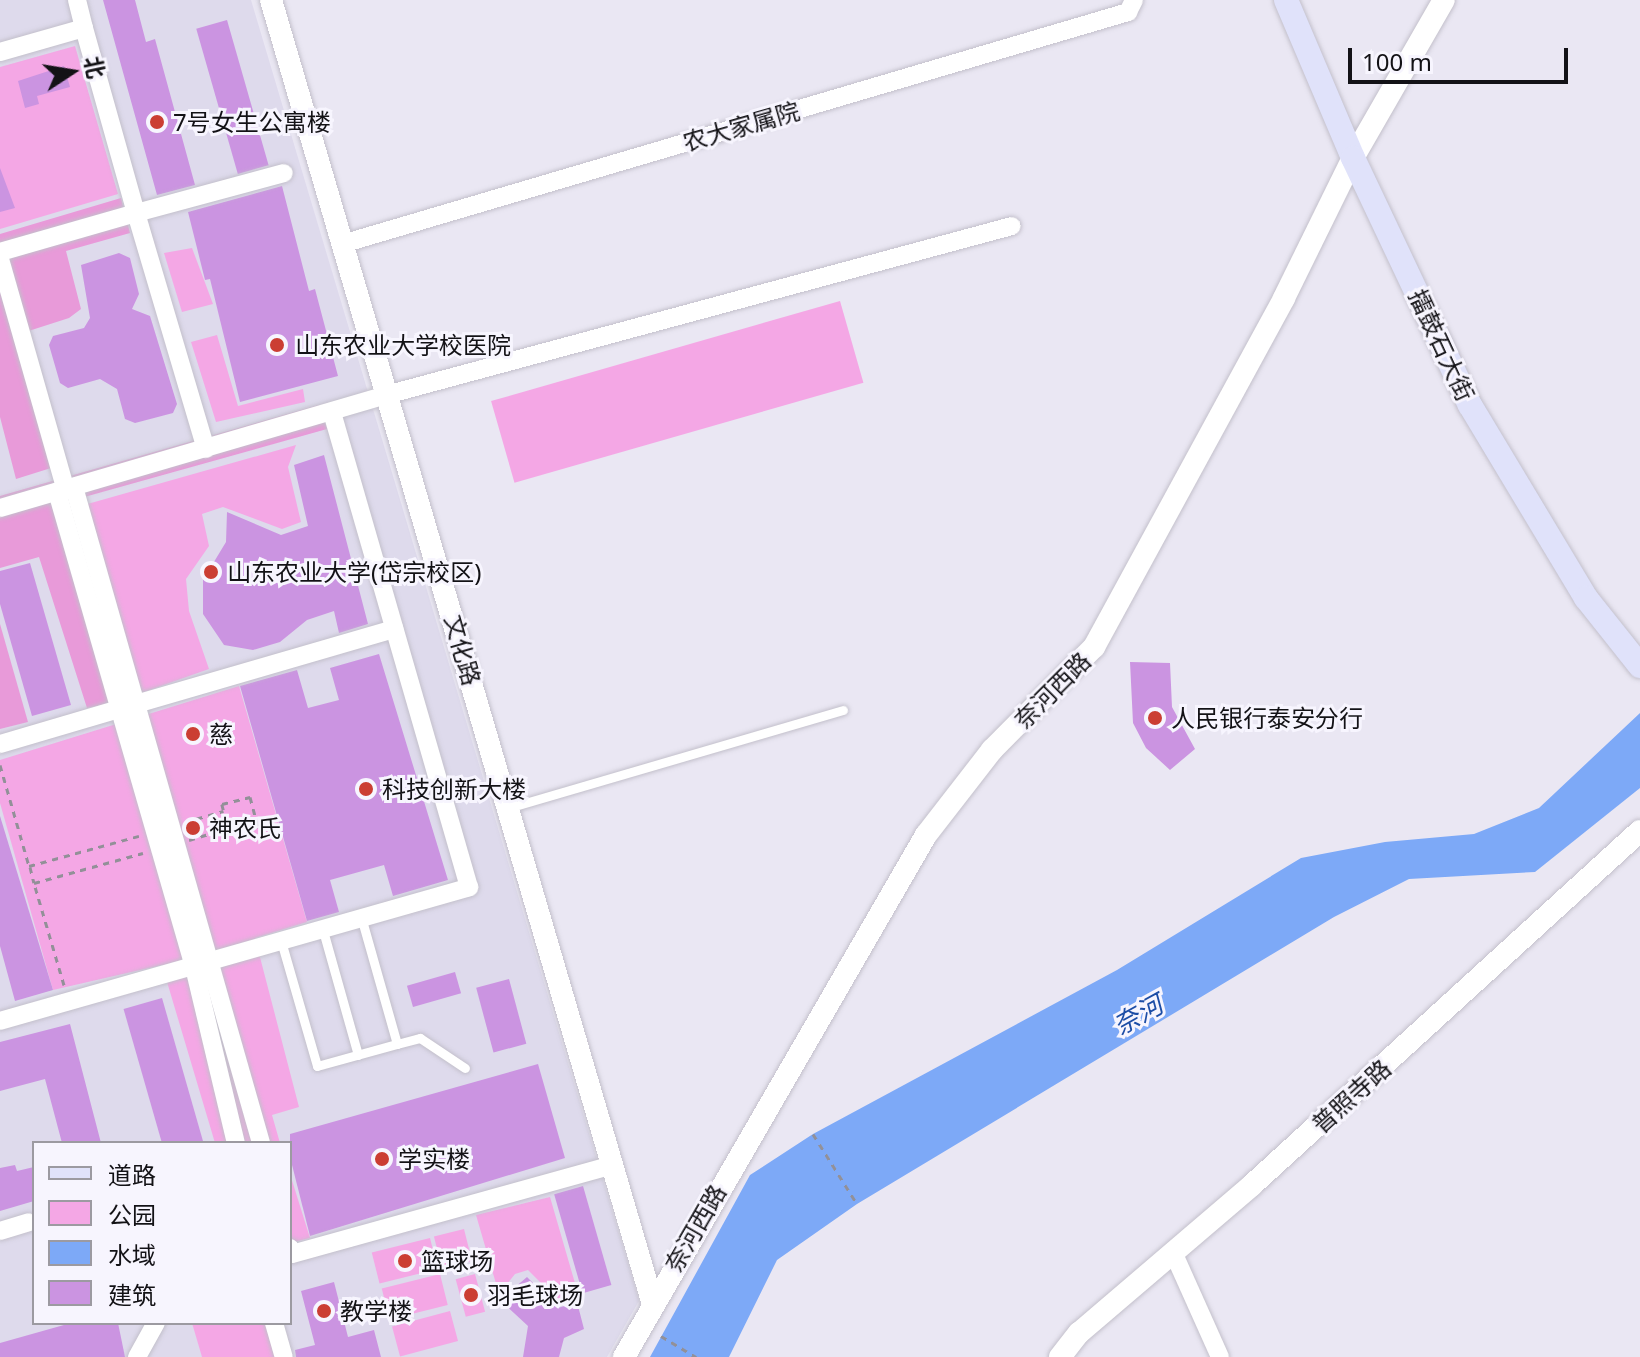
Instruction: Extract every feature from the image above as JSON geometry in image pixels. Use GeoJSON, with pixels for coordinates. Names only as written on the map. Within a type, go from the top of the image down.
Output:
{"type":"FeatureCollection","features":[{"type":"Feature","properties":{"kind":"main road","name":"擂鼓石大街"},"geometry":{"type":"LineString","coordinates":[[1286,0],[1353,158],[1494,449],[1586,598],[1640,666]]}},
{"type":"Feature","properties":{"kind":"street"},"geometry":{"type":"LineString","coordinates":[[77,0],[206,449]]}},
{"type":"Feature","properties":{"kind":"street","name":"文化路"},"geometry":{"type":"LineString","coordinates":[[271,0],[652,1301]]}},
{"type":"Feature","properties":{"kind":"street","name":"农大家属院"},"geometry":{"type":"LineString","coordinates":[[342,244],[1128,12],[1134,0]]}},
{"type":"Feature","properties":{"kind":"street","name":"奈河西路"},"geometry":{"type":"LineString","coordinates":[[624,1357],[652,1301],[926,835],[992,750],[1094,647],[1284,298],[1353,158],[1444,0]]}},
{"type":"Feature","properties":{"kind":"street"},"geometry":{"type":"LineString","coordinates":[[0,52],[84,28]]}},
{"type":"Feature","properties":{"kind":"street"},"geometry":{"type":"LineString","coordinates":[[0,252],[284,173]]}},
{"type":"Feature","properties":{"kind":"street"},"geometry":{"type":"LineString","coordinates":[[0,508],[386,395],[1012,226]]}},
{"type":"Feature","properties":{"kind":"street"},"geometry":{"type":"LineString","coordinates":[[0,259],[202,961],[260,1141]]}},
{"type":"Feature","properties":{"kind":"street"},"geometry":{"type":"LineString","coordinates":[[0,1021],[469,887],[332,412]]}},
{"type":"Feature","properties":{"kind":"street"},"geometry":{"type":"LineString","coordinates":[[0,744],[394,629]]}},
{"type":"Feature","properties":{"kind":"street","name":"普照寺路"},"geometry":{"type":"LineString","coordinates":[[1060,1357],[1079,1333],[1640,831]]}},
{"type":"Feature","properties":{"kind":"street"},"geometry":{"type":"LineString","coordinates":[[202,961],[236,1141]]}},
{"type":"Feature","properties":{"kind":"street"},"geometry":{"type":"LineString","coordinates":[[292,1252],[612,1165]]}},
{"type":"Feature","properties":{"kind":"street"},"geometry":{"type":"LineString","coordinates":[[0,1231],[29,1222]]}},
{"type":"Feature","properties":{"kind":"street"},"geometry":{"type":"LineString","coordinates":[[1173,1252],[1220,1357]]}},
{"type":"Feature","properties":{"kind":"street"},"geometry":{"type":"LineString","coordinates":[[137,1357],[155,1325]]}},
{"type":"Feature","properties":{"kind":"street"},"geometry":{"type":"LineString","coordinates":[[275,1325],[284,1357]]}},
{"type":"Feature","properties":{"kind":"lane"},"geometry":{"type":"LineString","coordinates":[[508,808],[843,710]]}},
{"type":"Feature","properties":{"kind":"lane"},"geometry":{"type":"LineString","coordinates":[[361,917],[397,1044]]}},
{"type":"Feature","properties":{"kind":"lane"},"geometry":{"type":"LineString","coordinates":[[322,927],[358,1055]]}},
{"type":"Feature","properties":{"kind":"lane"},"geometry":{"type":"LineString","coordinates":[[281,939],[317,1066],[420,1038],[465,1068]]}},
{"type":"Feature","properties":{"kind":"path"},"geometry":{"type":"LineString","coordinates":[[0,765],[68,1000]]}},
{"type":"Feature","properties":{"kind":"path"},"geometry":{"type":"LineString","coordinates":[[250,797],[258,826],[229,833],[228,828],[222,804],[250,797]]}},
{"type":"Feature","properties":{"kind":"path"},"geometry":{"type":"LineString","coordinates":[[34,883],[166,837],[223,811]]}},
{"type":"Feature","properties":{"kind":"path"},"geometry":{"type":"LineString","coordinates":[[29,866],[166,837],[228,828]]}},
{"type":"Feature","properties":{"kind":"path"},"geometry":{"type":"LineString","coordinates":[[813,1134],[857,1204]]}},
{"type":"Feature","properties":{"kind":"path"},"geometry":{"type":"LineString","coordinates":[[661,1336],[696,1357]]}},
{"type":"Feature","properties":{"kind":"shaded area","name":"山东农业大学(岱宗校区)"},"geometry":{"type":"Polygon","coordinates":[[[0,0],[251,0],[639,1301],[607,1357],[0,1357],[0,0]]]}},
{"type":"Feature","properties":{"kind":"shaded area"},"geometry":{"type":"Polygon","coordinates":[[[121,198],[130,233],[66,251],[81,309],[69,318],[13,336],[51,468],[16,479],[0,417],[0,234],[121,198]]]}},
{"type":"Feature","properties":{"kind":"shaded area"},"geometry":{"type":"Polygon","coordinates":[[[319,405],[327,429],[52,506],[112,703],[87,708],[39,557],[0,568],[0,496],[319,405]]]}},
{"type":"Feature","properties":{"kind":"shaded area"},"geometry":{"type":"Polygon","coordinates":[[[0,624],[28,722],[0,729],[0,624]]]}},
{"type":"Feature","properties":{"kind":"green space"},"geometry":{"type":"Polygon","coordinates":[[[75,46],[118,194],[0,229],[0,67],[75,46]]]}},
{"type":"Feature","properties":{"kind":"green space"},"geometry":{"type":"Polygon","coordinates":[[[192,248],[213,304],[182,312],[164,253],[192,248]]]}},
{"type":"Feature","properties":{"kind":"green space"},"geometry":{"type":"Polygon","coordinates":[[[840,301],[863,383],[514,483],[491,401],[840,301]]]}},
{"type":"Feature","properties":{"kind":"green space"},"geometry":{"type":"Polygon","coordinates":[[[217,335],[238,406],[303,389],[305,402],[216,422],[191,342],[217,335]]]}},
{"type":"Feature","properties":{"kind":"green space"},"geometry":{"type":"Polygon","coordinates":[[[296,445],[288,467],[301,522],[282,529],[223,507],[202,514],[209,546],[186,579],[189,611],[209,669],[141,693],[84,505],[296,445]]]}},
{"type":"Feature","properties":{"kind":"green space"},"geometry":{"type":"Polygon","coordinates":[[[239,686],[307,922],[255,938],[299,1107],[272,1115],[279,1141],[214,1141],[162,965],[53,990],[0,803],[0,760],[239,686]]]}},
{"type":"Feature","properties":{"kind":"green space"},"geometry":{"type":"Polygon","coordinates":[[[292,1180],[310,1238],[292,1242],[292,1180]]]}},
{"type":"Feature","properties":{"kind":"green space"},"geometry":{"type":"Polygon","coordinates":[[[550,1197],[579,1297],[560,1302],[528,1270],[515,1274],[499,1294],[476,1215],[550,1197]]]}},
{"type":"Feature","properties":{"kind":"green space","name":"篮球场"},"geometry":{"type":"Polygon","coordinates":[[[464,1229],[472,1261],[442,1269],[434,1236],[464,1229]]]}},
{"type":"Feature","properties":{"kind":"green space","name":"篮球场"},"geometry":{"type":"Polygon","coordinates":[[[430,1238],[438,1269],[380,1284],[372,1253],[430,1238]]]}},
{"type":"Feature","properties":{"kind":"green space","name":"篮球场"},"geometry":{"type":"Polygon","coordinates":[[[440,1274],[448,1305],[390,1320],[382,1289],[440,1274]]]}},
{"type":"Feature","properties":{"kind":"green space","name":"羽毛球场"},"geometry":{"type":"Polygon","coordinates":[[[475,1274],[485,1312],[466,1317],[456,1279],[475,1274]]]}},
{"type":"Feature","properties":{"kind":"green space","name":"篮球场"},"geometry":{"type":"Polygon","coordinates":[[[450,1311],[458,1341],[400,1356],[392,1327],[450,1311]]]}},
{"type":"Feature","properties":{"kind":"green space"},"geometry":{"type":"Polygon","coordinates":[[[193,1325],[270,1325],[278,1357],[202,1357],[193,1325]]]}},
{"type":"Feature","properties":{"kind":"water","name":"奈河"},"geometry":{"type":"Polygon","coordinates":[[[1640,713],[1640,788],[1535,872],[1409,879],[1334,917],[857,1204],[777,1260],[729,1357],[650,1357],[750,1175],[813,1134],[1117,970],[1301,858],[1385,842],[1474,834],[1539,808],[1640,713]]]}},
{"type":"Feature","properties":{"kind":"building","name":"7号女生公寓楼"},"geometry":{"type":"Polygon","coordinates":[[[103,0],[135,0],[146,42],[155,39],[195,185],[157,195],[103,0]]]}},
{"type":"Feature","properties":{"kind":"building"},"geometry":{"type":"Polygon","coordinates":[[[227,20],[269,165],[238,174],[196,29],[227,20]]]}},
{"type":"Feature","properties":{"kind":"building"},"geometry":{"type":"Polygon","coordinates":[[[64,66],[70,87],[37,96],[39,104],[25,108],[18,81],[64,66]]]}},
{"type":"Feature","properties":{"kind":"building"},"geometry":{"type":"Polygon","coordinates":[[[0,168],[15,208],[0,212],[0,168]]]}},
{"type":"Feature","properties":{"kind":"building"},"geometry":{"type":"Polygon","coordinates":[[[282,186],[309,291],[315,289],[338,376],[240,402],[210,279],[205,280],[188,212],[282,186]]]}},
{"type":"Feature","properties":{"kind":"building"},"geometry":{"type":"Polygon","coordinates":[[[119,253],[130,258],[139,294],[132,309],[150,316],[177,404],[173,413],[135,423],[125,419],[117,389],[100,379],[68,388],[60,383],[49,345],[53,336],[84,328],[90,318],[81,265],[119,253]]]}},
{"type":"Feature","properties":{"kind":"building"},"geometry":{"type":"Polygon","coordinates":[[[324,455],[368,624],[339,633],[334,611],[307,620],[280,642],[253,650],[224,645],[203,614],[203,580],[226,542],[227,512],[281,535],[308,526],[294,465],[324,455]]]}},
{"type":"Feature","properties":{"kind":"building"},"geometry":{"type":"Polygon","coordinates":[[[30,563],[71,705],[32,716],[0,604],[0,571],[30,563]]]}},
{"type":"Feature","properties":{"kind":"building","name":"科技创新大楼"},"geometry":{"type":"Polygon","coordinates":[[[379,654],[448,880],[393,896],[384,865],[330,880],[339,912],[307,921],[240,686],[297,670],[308,708],[339,700],[330,668],[379,654]]]}},
{"type":"Feature","properties":{"kind":"building","name":"人民银行泰安分行"},"geometry":{"type":"Polygon","coordinates":[[[1130,662],[1170,663],[1172,707],[1195,749],[1170,770],[1146,748],[1133,723],[1130,662]]]}},
{"type":"Feature","properties":{"kind":"building"},"geometry":{"type":"Polygon","coordinates":[[[0,816],[53,990],[15,1001],[0,946],[0,816]]]}},
{"type":"Feature","properties":{"kind":"building"},"geometry":{"type":"Polygon","coordinates":[[[455,972],[461,993],[413,1007],[407,986],[455,972]]]}},
{"type":"Feature","properties":{"kind":"building"},"geometry":{"type":"Polygon","coordinates":[[[509,979],[526,1044],[493,1053],[476,988],[509,979]]]}},
{"type":"Feature","properties":{"kind":"building"},"geometry":{"type":"Polygon","coordinates":[[[162,998],[203,1141],[161,1141],[124,1009],[162,998]]]}},
{"type":"Feature","properties":{"kind":"building"},"geometry":{"type":"Polygon","coordinates":[[[70,1024],[100,1141],[61,1141],[45,1079],[0,1091],[0,1042],[70,1024]]]}},
{"type":"Feature","properties":{"kind":"building"},"geometry":{"type":"Polygon","coordinates":[[[538,1064],[565,1158],[310,1236],[292,1165],[290,1134],[538,1064]]]}},
{"type":"Feature","properties":{"kind":"building"},"geometry":{"type":"Polygon","coordinates":[[[15,1165],[17,1171],[32,1167],[32,1202],[0,1211],[0,1168],[15,1165]]]}},
{"type":"Feature","properties":{"kind":"building"},"geometry":{"type":"Polygon","coordinates":[[[583,1186],[611,1285],[583,1293],[554,1194],[583,1186]]]}},
{"type":"Feature","properties":{"kind":"building"},"geometry":{"type":"Polygon","coordinates":[[[527,1277],[558,1308],[577,1302],[584,1329],[564,1338],[559,1357],[523,1357],[528,1326],[500,1300],[527,1277]]]}},
{"type":"Feature","properties":{"kind":"building","name":"教学楼"},"geometry":{"type":"Polygon","coordinates":[[[334,1282],[348,1337],[374,1330],[381,1357],[296,1357],[295,1350],[315,1345],[301,1291],[334,1282]]]}},
{"type":"Feature","properties":{"kind":"building"},"geometry":{"type":"Polygon","coordinates":[[[64,1325],[118,1325],[125,1357],[0,1357],[0,1343],[64,1325]]]}},
{"type":"Feature","properties":{"kind":"place","name":"7号女生公寓楼"},"geometry":{"type":"Point","coordinates":[157,122]}},
{"type":"Feature","properties":{"kind":"place","name":"山东农业大学校医院"},"geometry":{"type":"Point","coordinates":[277,345]}},
{"type":"Feature","properties":{"kind":"place","name":"山东农业大学(岱宗校区)"},"geometry":{"type":"Point","coordinates":[211,572]}},
{"type":"Feature","properties":{"kind":"place","name":"人民银行泰安分行"},"geometry":{"type":"Point","coordinates":[1155,718]}},
{"type":"Feature","properties":{"kind":"place","name":"慈"},"geometry":{"type":"Point","coordinates":[193,734]}},
{"type":"Feature","properties":{"kind":"place","name":"科技创新大楼"},"geometry":{"type":"Point","coordinates":[366,789]}},
{"type":"Feature","properties":{"kind":"place","name":"神农氏"},"geometry":{"type":"Point","coordinates":[193,828]}},
{"type":"Feature","properties":{"kind":"place","name":"学实楼"},"geometry":{"type":"Point","coordinates":[382,1159]}},
{"type":"Feature","properties":{"kind":"place","name":"篮球场"},"geometry":{"type":"Point","coordinates":[405,1261]}},
{"type":"Feature","properties":{"kind":"place","name":"羽毛球场"},"geometry":{"type":"Point","coordinates":[471,1295]}},
{"type":"Feature","properties":{"kind":"place","name":"教学楼"},"geometry":{"type":"Point","coordinates":[324,1311]}}]}
